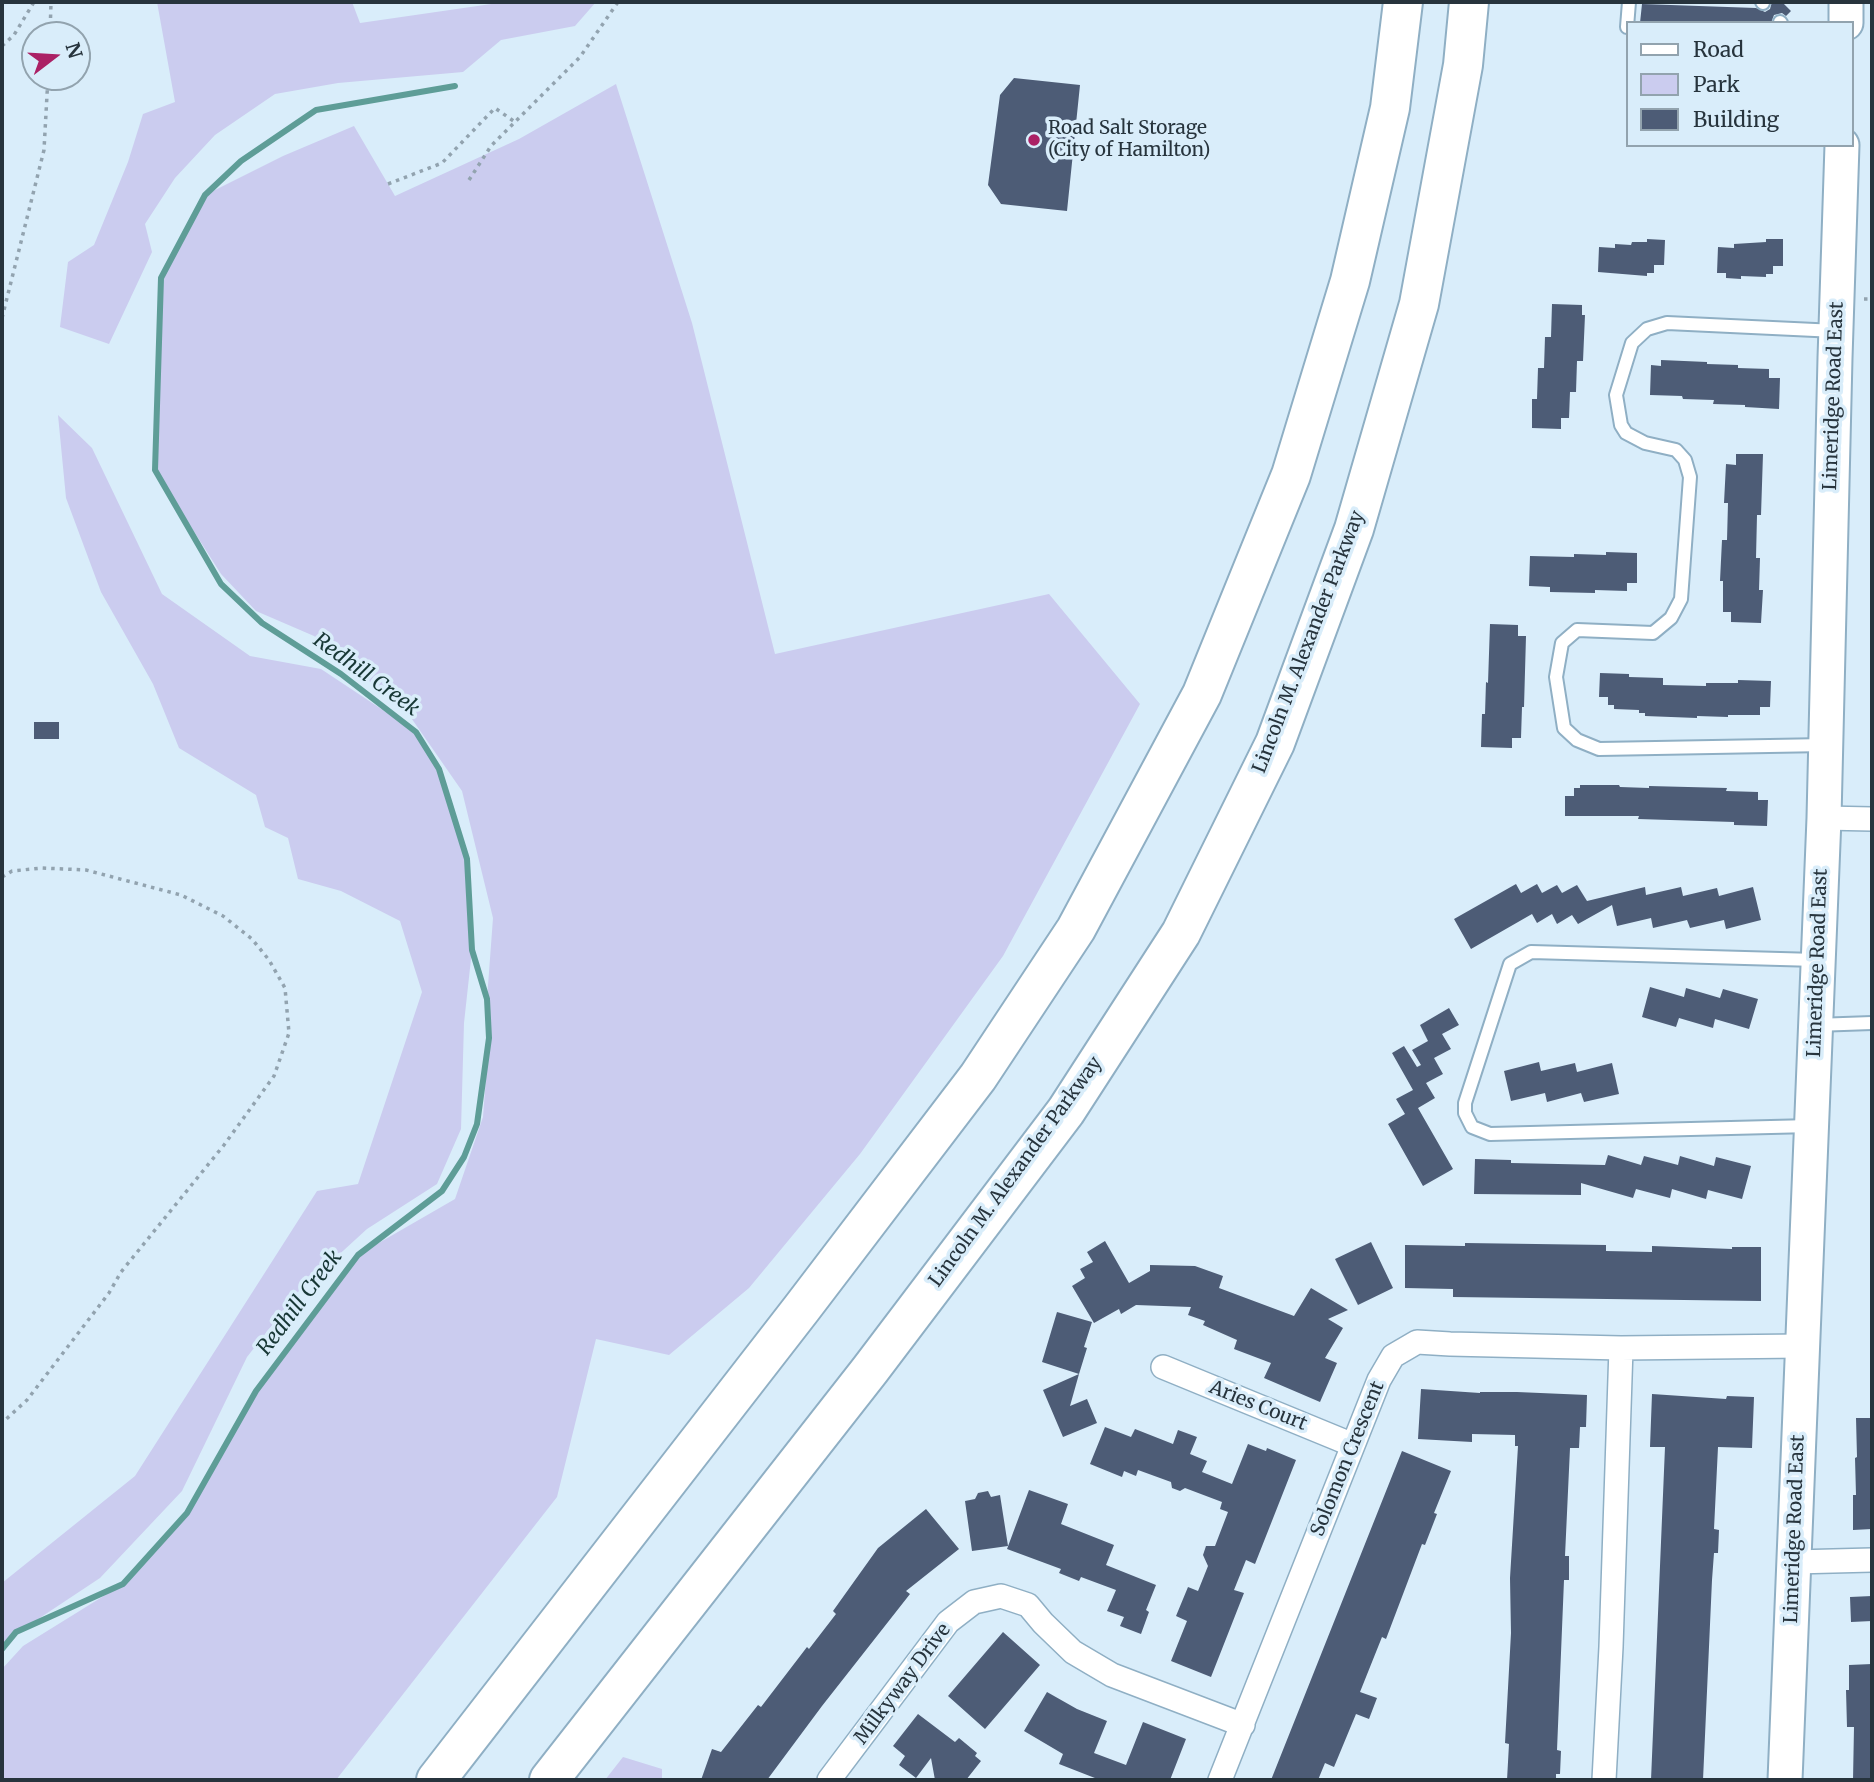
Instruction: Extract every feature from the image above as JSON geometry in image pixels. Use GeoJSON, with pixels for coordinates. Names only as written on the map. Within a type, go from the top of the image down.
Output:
{"type":"FeatureCollection","features":[{"type":"Feature","properties":{"kind":"highway"},"geometry":{"type":"LineString","coordinates":[[436,1780],[978,1077],[1076,929],[1202,694],[1291,475],[1350,281],[1390,108],[1403,2]]}},
{"type":"Feature","properties":{"kind":"highway","name":"Lincoln M. Alexander Parkway"},"geometry":{"type":"LineString","coordinates":[[549,1780],[870,1370],[1066,1111],[1181,933],[1275,743],[1354,529],[1419,304],[1463,65],[1469,2]]}},
{"type":"Feature","properties":{"kind":"street"},"geometry":{"type":"LineString","coordinates":[[1846,2],[1846,21]]}},
{"type":"Feature","properties":{"kind":"street","name":"Limeridge Road East"},"geometry":{"type":"LineString","coordinates":[[1785,1780],[1824,818],[1842,147]]}},
{"type":"Feature","properties":{"kind":"street"},"geometry":{"type":"LineString","coordinates":[[1824,818],[1872,819]]}},
{"type":"Feature","properties":{"kind":"street","name":"Solomon Crescent"},"geometry":{"type":"LineString","coordinates":[[1220,1780],[1379,1380],[1393,1356],[1417,1342],[1621,1348],[1802,1346]]}},
{"type":"Feature","properties":{"kind":"street"},"geometry":{"type":"LineString","coordinates":[[1604,1780],[1621,1348]]}},
{"type":"Feature","properties":{"kind":"street","name":"Aries Court"},"geometry":{"type":"LineString","coordinates":[[1163,1367],[1353,1445]]}},
{"type":"Feature","properties":{"kind":"street"},"geometry":{"type":"LineString","coordinates":[[1794,1562],[1872,1560]]}},
{"type":"Feature","properties":{"kind":"street","name":"Milkyway Drive"},"geometry":{"type":"LineString","coordinates":[[830,1780],[948,1622],[974,1602],[1001,1596],[1028,1605],[1042,1623],[1073,1652],[1112,1675],[1243,1726]]}},
{"type":"Feature","properties":{"kind":"lane"},"geometry":{"type":"LineString","coordinates":[[1627,21],[1629,2]]}},
{"type":"Feature","properties":{"kind":"lane"},"geometry":{"type":"LineString","coordinates":[[1826,745],[1599,749],[1577,740],[1564,728],[1556,677],[1562,643],[1577,630],[1653,633],[1671,618],[1681,599],[1690,477],[1685,460],[1675,450],[1645,443],[1626,433],[1621,425],[1616,395],[1632,343],[1647,329],[1667,323],[1836,331]]}},
{"type":"Feature","properties":{"kind":"lane"},"geometry":{"type":"LineString","coordinates":[[1812,1126],[1490,1134],[1472,1127],[1465,1113],[1465,1103],[1510,964],[1531,952],[1817,960]]}},
{"type":"Feature","properties":{"kind":"lane"},"geometry":{"type":"LineString","coordinates":[[1815,1025],[1872,1023]]}},
{"type":"Feature","properties":{"kind":"path"},"geometry":{"type":"LineString","coordinates":[[2,46],[14,35],[34,2]]}},
{"type":"Feature","properties":{"kind":"path"},"geometry":{"type":"LineString","coordinates":[[50,21],[51,2]]}},
{"type":"Feature","properties":{"kind":"path"},"geometry":{"type":"LineString","coordinates":[[469,180],[491,146],[580,57],[618,2]]}},
{"type":"Feature","properties":{"kind":"path"},"geometry":{"type":"LineString","coordinates":[[2,318],[44,150],[47,91]]}},
{"type":"Feature","properties":{"kind":"path"},"geometry":{"type":"LineString","coordinates":[[388,184],[442,163],[495,108],[515,122]]}},
{"type":"Feature","properties":{"kind":"path"},"geometry":{"type":"LineString","coordinates":[[2,877],[12,871],[42,867],[86,870],[181,895],[223,916],[253,939],[270,960],[285,988],[289,1033],[274,1076],[224,1145],[121,1272],[27,1400],[2,1423]]}},
{"type":"Feature","properties":{"kind":"green space"},"geometry":{"type":"Polygon","coordinates":[[[157,2],[352,2],[360,23],[505,2],[596,2],[575,26],[501,40],[463,72],[338,83],[275,94],[215,135],[175,178],[145,224],[152,252],[109,344],[60,327],[68,262],[94,245],[128,162],[143,114],[175,102],[157,2]]]}},
{"type":"Feature","properties":{"kind":"green space"},"geometry":{"type":"Polygon","coordinates":[[[616,84],[692,323],[775,654],[1049,594],[1140,704],[1003,956],[860,1154],[749,1288],[669,1355],[596,1339],[557,1497],[336,1780],[2,1780],[2,1669],[23,1646],[123,1584],[187,1513],[256,1391],[358,1255],[455,1199],[483,1117],[493,918],[462,791],[407,712],[314,636],[256,611],[221,574],[155,470],[161,278],[205,195],[283,156],[354,126],[395,196],[519,139],[616,84]]]}},
{"type":"Feature","properties":{"kind":"green space"},"geometry":{"type":"Polygon","coordinates":[[[58,415],[92,448],[162,594],[250,656],[321,669],[416,732],[439,769],[467,859],[472,950],[464,1023],[461,1129],[437,1184],[367,1229],[298,1292],[247,1357],[182,1491],[100,1578],[2,1643],[2,1583],[135,1476],[317,1191],[358,1184],[422,992],[400,921],[341,891],[298,879],[288,838],[265,827],[256,795],[179,748],[153,684],[101,592],[66,498],[58,415]]]}},
{"type":"Feature","properties":{"kind":"green space"},"geometry":{"type":"Polygon","coordinates":[[[623,1757],[662,1769],[662,1780],[605,1780],[623,1757]]]}},
{"type":"Feature","properties":{"kind":"building"},"geometry":{"type":"Polygon","coordinates":[[[1772,2],[1782,2],[1791,11],[1786,16],[1782,13],[1774,15],[1772,21],[1640,21],[1642,4],[1756,8],[1765,12],[1770,9],[1772,2]]]}},
{"type":"Feature","properties":{"kind":"building","name":"Road Salt Storage (City of Hamilton)"},"geometry":{"type":"Polygon","coordinates":[[[1014,78],[1080,85],[1067,211],[1001,204],[988,185],[1000,95],[1014,78]]]}},
{"type":"Feature","properties":{"kind":"building"},"geometry":{"type":"Polygon","coordinates":[[[1647,239],[1665,240],[1664,265],[1654,265],[1654,273],[1647,273],[1647,276],[1598,272],[1599,247],[1615,248],[1615,244],[1631,245],[1632,242],[1647,242],[1647,239]]]}},
{"type":"Feature","properties":{"kind":"building"},"geometry":{"type":"Polygon","coordinates":[[[1766,239],[1783,239],[1783,266],[1773,266],[1773,274],[1766,274],[1766,277],[1741,276],[1741,279],[1726,278],[1726,273],[1717,273],[1718,247],[1734,248],[1734,244],[1766,242],[1766,239]]]}},
{"type":"Feature","properties":{"kind":"building"},"geometry":{"type":"Polygon","coordinates":[[[1552,304],[1582,305],[1582,315],[1585,315],[1583,361],[1577,361],[1576,392],[1570,392],[1569,418],[1561,418],[1561,429],[1532,428],[1532,399],[1537,399],[1538,368],[1544,368],[1545,337],[1551,337],[1552,304]]]}},
{"type":"Feature","properties":{"kind":"building"},"geometry":{"type":"Polygon","coordinates":[[[1661,360],[1769,369],[1769,378],[1780,378],[1779,409],[1713,404],[1714,400],[1683,399],[1682,396],[1650,395],[1651,365],[1661,366],[1661,360]]]}},
{"type":"Feature","properties":{"kind":"building"},"geometry":{"type":"Polygon","coordinates":[[[1736,454],[1763,454],[1761,515],[1757,515],[1756,558],[1760,558],[1759,590],[1763,590],[1761,623],[1731,622],[1731,612],[1723,612],[1723,581],[1720,581],[1722,540],[1727,540],[1728,503],[1724,503],[1726,464],[1736,465],[1736,454]]]}},
{"type":"Feature","properties":{"kind":"building"},"geometry":{"type":"Polygon","coordinates":[[[1606,552],[1637,553],[1637,583],[1627,583],[1627,591],[1550,592],[1550,587],[1529,586],[1530,556],[1574,557],[1574,554],[1606,555],[1606,552]]]}},
{"type":"Feature","properties":{"kind":"building"},"geometry":{"type":"Polygon","coordinates":[[[1490,624],[1518,625],[1518,636],[1526,636],[1521,738],[1512,738],[1512,748],[1481,747],[1482,714],[1485,714],[1486,682],[1488,683],[1490,624]]]}},
{"type":"Feature","properties":{"kind":"building"},"geometry":{"type":"Polygon","coordinates":[[[1600,673],[1663,678],[1663,685],[1706,686],[1706,683],[1738,683],[1738,680],[1771,681],[1770,707],[1760,707],[1760,715],[1697,718],[1645,716],[1645,713],[1639,713],[1639,710],[1614,709],[1614,705],[1608,705],[1608,697],[1599,697],[1600,673]]]}},
{"type":"Feature","properties":{"kind":"building"},"geometry":{"type":"Polygon","coordinates":[[[34,722],[59,722],[59,739],[34,739],[34,722]]]}},
{"type":"Feature","properties":{"kind":"building"},"geometry":{"type":"Polygon","coordinates":[[[1580,785],[1727,788],[1726,791],[1758,792],[1758,800],[1768,800],[1767,826],[1734,825],[1734,822],[1638,819],[1639,816],[1565,816],[1565,796],[1574,796],[1574,788],[1580,788],[1580,785]]]}},
{"type":"Feature","properties":{"kind":"building"},"geometry":{"type":"Polygon","coordinates":[[[1516,884],[1521,893],[1537,884],[1542,893],[1557,885],[1562,893],[1577,885],[1587,901],[1645,887],[1646,895],[1681,887],[1683,896],[1717,888],[1719,896],[1753,887],[1761,920],[1726,929],[1724,920],[1690,928],[1687,920],[1653,928],[1651,918],[1617,926],[1612,905],[1578,924],[1572,915],[1557,924],[1552,914],[1537,923],[1532,914],[1471,949],[1454,919],[1516,884]]]}},
{"type":"Feature","properties":{"kind":"building"},"geometry":{"type":"Polygon","coordinates":[[[1650,987],[1684,997],[1686,988],[1720,998],[1723,989],[1758,999],[1749,1029],[1715,1019],[1713,1028],[1679,1018],[1676,1027],[1642,1017],[1650,987]]]}},
{"type":"Feature","properties":{"kind":"building"},"geometry":{"type":"Polygon","coordinates":[[[1449,1008],[1459,1025],[1442,1034],[1451,1049],[1434,1058],[1443,1074],[1426,1083],[1435,1098],[1418,1108],[1453,1169],[1423,1186],[1388,1124],[1405,1114],[1396,1099],[1413,1090],[1392,1053],[1404,1046],[1417,1067],[1421,1065],[1412,1050],[1428,1041],[1420,1025],[1449,1008]]]}},
{"type":"Feature","properties":{"kind":"building"},"geometry":{"type":"Polygon","coordinates":[[[1539,1062],[1541,1071],[1575,1063],[1577,1072],[1612,1063],[1619,1094],[1584,1102],[1581,1093],[1547,1102],[1545,1093],[1511,1101],[1504,1071],[1539,1062]]]}},
{"type":"Feature","properties":{"kind":"building"},"geometry":{"type":"Polygon","coordinates":[[[1608,1155],[1641,1165],[1644,1156],[1678,1165],[1680,1156],[1714,1166],[1716,1157],[1751,1166],[1742,1199],[1708,1190],[1706,1199],[1672,1189],[1670,1198],[1636,1189],[1633,1198],[1581,1183],[1581,1195],[1474,1194],[1475,1159],[1511,1160],[1511,1163],[1605,1165],[1608,1155]]]}},
{"type":"Feature","properties":{"kind":"building"},"geometry":{"type":"Polygon","coordinates":[[[1105,1241],[1129,1283],[1150,1271],[1150,1265],[1195,1266],[1223,1276],[1219,1288],[1294,1316],[1311,1288],[1348,1310],[1328,1319],[1343,1328],[1325,1358],[1337,1363],[1320,1402],[1264,1378],[1271,1363],[1234,1349],[1237,1340],[1203,1325],[1205,1321],[1188,1315],[1191,1307],[1136,1305],[1121,1314],[1119,1309],[1094,1323],[1072,1286],[1085,1278],[1080,1269],[1093,1262],[1087,1252],[1105,1241]]]}},
{"type":"Feature","properties":{"kind":"building"},"geometry":{"type":"Polygon","coordinates":[[[1371,1242],[1393,1288],[1358,1305],[1335,1259],[1371,1242]]]}},
{"type":"Feature","properties":{"kind":"building"},"geometry":{"type":"Polygon","coordinates":[[[1465,1243],[1606,1245],[1606,1251],[1652,1252],[1652,1246],[1732,1249],[1761,1247],[1761,1301],[1453,1297],[1453,1289],[1405,1288],[1405,1245],[1465,1246],[1465,1243]]]}},
{"type":"Feature","properties":{"kind":"building"},"geometry":{"type":"Polygon","coordinates":[[[1057,1312],[1092,1322],[1079,1374],[1042,1362],[1057,1312]]]}},
{"type":"Feature","properties":{"kind":"building"},"geometry":{"type":"Polygon","coordinates":[[[1079,1374],[1070,1406],[1087,1399],[1097,1423],[1063,1437],[1043,1390],[1079,1374]]]}},
{"type":"Feature","properties":{"kind":"building"},"geometry":{"type":"Polygon","coordinates":[[[1421,1389],[1587,1395],[1586,1427],[1580,1427],[1579,1448],[1570,1448],[1565,1556],[1569,1556],[1569,1580],[1564,1580],[1557,1750],[1561,1751],[1560,1774],[1556,1774],[1556,1780],[1507,1780],[1509,1744],[1505,1743],[1511,1633],[1510,1578],[1518,1446],[1515,1446],[1515,1435],[1472,1434],[1472,1442],[1418,1439],[1421,1389]]]}},
{"type":"Feature","properties":{"kind":"building"},"geometry":{"type":"Polygon","coordinates":[[[1652,1394],[1726,1399],[1727,1396],[1754,1397],[1752,1448],[1718,1447],[1714,1529],[1719,1530],[1718,1553],[1714,1553],[1712,1580],[1703,1780],[1651,1780],[1665,1447],[1650,1447],[1652,1394]]]}},
{"type":"Feature","properties":{"kind":"building"},"geometry":{"type":"Polygon","coordinates":[[[1856,1418],[1872,1418],[1872,1529],[1853,1530],[1856,1418]]]}},
{"type":"Feature","properties":{"kind":"building"},"geometry":{"type":"Polygon","coordinates":[[[1105,1427],[1131,1437],[1135,1429],[1173,1444],[1178,1430],[1197,1437],[1190,1454],[1207,1461],[1202,1472],[1232,1484],[1248,1444],[1266,1451],[1267,1448],[1296,1460],[1255,1564],[1246,1560],[1234,1590],[1244,1593],[1211,1677],[1171,1661],[1187,1621],[1176,1616],[1188,1587],[1198,1591],[1208,1566],[1203,1555],[1206,1546],[1215,1546],[1228,1512],[1220,1509],[1222,1502],[1185,1488],[1180,1491],[1172,1488],[1171,1482],[1138,1470],[1136,1476],[1124,1471],[1122,1477],[1090,1464],[1105,1427]]]}},
{"type":"Feature","properties":{"kind":"building"},"geometry":{"type":"Polygon","coordinates":[[[1402,1451],[1451,1471],[1434,1513],[1437,1514],[1425,1545],[1422,1544],[1386,1639],[1382,1637],[1360,1692],[1377,1698],[1369,1719],[1356,1714],[1334,1767],[1325,1763],[1318,1780],[1271,1780],[1402,1451]]]}},
{"type":"Feature","properties":{"kind":"building"},"geometry":{"type":"Polygon","coordinates":[[[1029,1490],[1068,1504],[1061,1524],[1114,1545],[1106,1565],[1156,1585],[1146,1610],[1149,1612],[1141,1634],[1120,1626],[1124,1617],[1107,1611],[1116,1590],[1081,1577],[1079,1581],[1059,1573],[1061,1569],[1007,1549],[1029,1490]]]}},
{"type":"Feature","properties":{"kind":"building"},"geometry":{"type":"Polygon","coordinates":[[[988,1491],[991,1497],[1000,1495],[1008,1546],[972,1551],[965,1501],[975,1499],[978,1493],[988,1491]]]}},
{"type":"Feature","properties":{"kind":"building"},"geometry":{"type":"Polygon","coordinates":[[[926,1509],[959,1549],[906,1591],[910,1594],[767,1780],[701,1780],[712,1749],[721,1752],[758,1705],[761,1707],[807,1647],[809,1649],[836,1614],[833,1611],[878,1548],[926,1509]]]}},
{"type":"Feature","properties":{"kind":"building"},"geometry":{"type":"Polygon","coordinates":[[[1872,1596],[1872,1621],[1851,1622],[1850,1597],[1872,1596]]]}},
{"type":"Feature","properties":{"kind":"building"},"geometry":{"type":"Polygon","coordinates":[[[1003,1632],[1040,1665],[985,1729],[948,1696],[1003,1632]]]}},
{"type":"Feature","properties":{"kind":"building"},"geometry":{"type":"Polygon","coordinates":[[[1872,1664],[1872,1780],[1853,1780],[1854,1727],[1847,1727],[1846,1690],[1849,1690],[1849,1665],[1872,1664]]]}},
{"type":"Feature","properties":{"kind":"building"},"geometry":{"type":"Polygon","coordinates":[[[1047,1692],[1077,1709],[1107,1721],[1094,1753],[1126,1765],[1143,1722],[1186,1739],[1170,1780],[1100,1780],[1059,1764],[1063,1754],[1024,1731],[1047,1692]]]}},
{"type":"Feature","properties":{"kind":"building"},"geometry":{"type":"Polygon","coordinates":[[[918,1714],[955,1742],[959,1738],[977,1753],[975,1756],[981,1761],[966,1780],[935,1780],[931,1758],[916,1778],[899,1765],[905,1756],[893,1746],[918,1714]]]}},
{"type":"Feature","properties":{"kind":"waterway","name":"Redhill Creek"},"geometry":{"type":"LineString","coordinates":[[2,1649],[16,1632],[123,1584],[187,1513],[256,1391],[358,1255],[442,1191],[464,1157],[477,1124],[489,1038],[487,999],[472,950],[467,859],[439,769],[416,732],[341,674],[262,623],[221,584],[155,470],[161,278],[205,195],[241,161],[316,110],[455,86]]}},
{"type":"Feature","properties":{"kind":"place","name":"Road Salt Storage (City of Hamilton)"},"geometry":{"type":"Point","coordinates":[1034,140]}}]}
